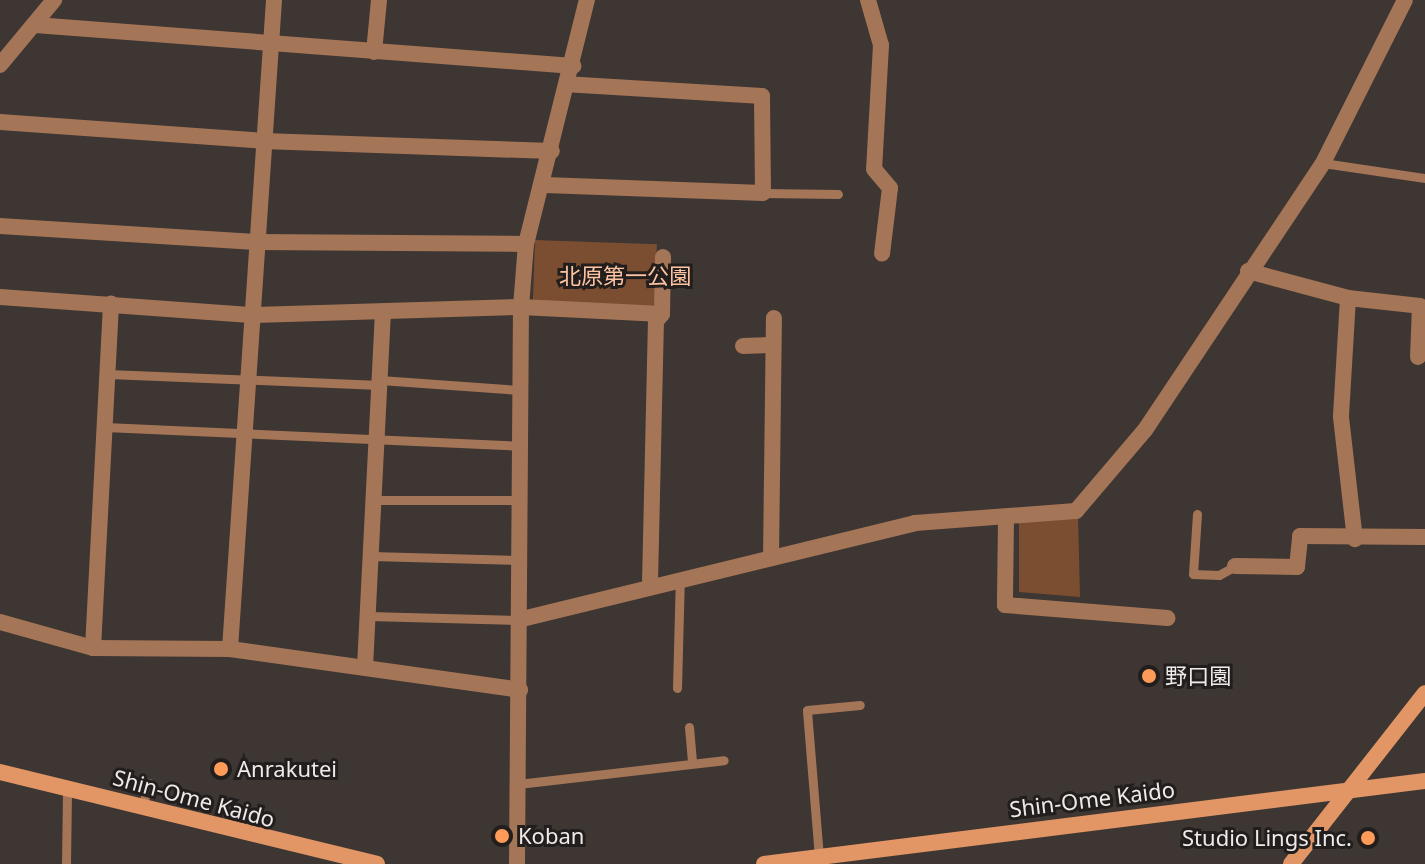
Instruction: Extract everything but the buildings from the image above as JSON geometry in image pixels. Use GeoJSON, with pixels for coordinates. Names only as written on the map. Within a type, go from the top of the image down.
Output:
{"type":"FeatureCollection","features":[{"type":"Feature","properties":{"kind":"main road"},"geometry":{"type":"LineString","coordinates":[[1291,864],[1425,693]]}},
{"type":"Feature","properties":{"kind":"main road","name":"Shin-Ome Kaido"},"geometry":{"type":"LineString","coordinates":[[0,772],[377,864]]}},
{"type":"Feature","properties":{"kind":"main road","name":"Shin-Ome Kaido"},"geometry":{"type":"LineString","coordinates":[[764,864],[1425,781]]}},
{"type":"Feature","properties":{"kind":"street"},"geometry":{"type":"LineString","coordinates":[[0,65],[54,0]]}},
{"type":"Feature","properties":{"kind":"street"},"geometry":{"type":"LineString","coordinates":[[230,649],[250,315],[274,0]]}},
{"type":"Feature","properties":{"kind":"street"},"geometry":{"type":"LineString","coordinates":[[374,52],[379,0]]}},
{"type":"Feature","properties":{"kind":"street"},"geometry":{"type":"LineString","coordinates":[[517,864],[521,307],[526,244],[545,185],[587,0]]}},
{"type":"Feature","properties":{"kind":"street"},"geometry":{"type":"LineString","coordinates":[[868,0],[881,45],[874,169],[890,188],[882,254]]}},
{"type":"Feature","properties":{"kind":"street"},"geometry":{"type":"LineString","coordinates":[[518,620],[650,583],[915,523],[1076,511],[1145,430],[1248,271],[1323,163],[1405,0]]}},
{"type":"Feature","properties":{"kind":"street"},"geometry":{"type":"LineString","coordinates":[[35,25],[271,46],[573,66]]}},
{"type":"Feature","properties":{"kind":"street"},"geometry":{"type":"LineString","coordinates":[[545,185],[763,193],[762,96],[568,84]]}},
{"type":"Feature","properties":{"kind":"street"},"geometry":{"type":"LineString","coordinates":[[0,122],[263,141],[552,151]]}},
{"type":"Feature","properties":{"kind":"street"},"geometry":{"type":"LineString","coordinates":[[0,226],[255,242],[526,244]]}},
{"type":"Feature","properties":{"kind":"street"},"geometry":{"type":"LineString","coordinates":[[650,583],[656,321],[662,314],[663,257]]}},
{"type":"Feature","properties":{"kind":"street"},"geometry":{"type":"LineString","coordinates":[[1248,271],[1348,298],[1420,306],[1418,357]]}},
{"type":"Feature","properties":{"kind":"street"},"geometry":{"type":"LineString","coordinates":[[0,297],[250,315],[521,307],[662,314]]}},
{"type":"Feature","properties":{"kind":"street"},"geometry":{"type":"LineString","coordinates":[[1348,298],[1341,417],[1355,539]]}},
{"type":"Feature","properties":{"kind":"street"},"geometry":{"type":"LineString","coordinates":[[93,648],[111,303]]}},
{"type":"Feature","properties":{"kind":"street"},"geometry":{"type":"LineString","coordinates":[[365,667],[383,311]]}},
{"type":"Feature","properties":{"kind":"street"},"geometry":{"type":"LineString","coordinates":[[771,558],[774,318]]}},
{"type":"Feature","properties":{"kind":"street"},"geometry":{"type":"LineString","coordinates":[[743,346],[773,345]]}},
{"type":"Feature","properties":{"kind":"street"},"geometry":{"type":"LineString","coordinates":[[1006,518],[1005,605],[1167,618]]}},
{"type":"Feature","properties":{"kind":"street"},"geometry":{"type":"LineString","coordinates":[[1235,566],[1297,567],[1300,536],[1355,539],[1425,537]]}},
{"type":"Feature","properties":{"kind":"street"},"geometry":{"type":"LineString","coordinates":[[0,622],[93,648],[230,649],[520,690]]}},
{"type":"Feature","properties":{"kind":"lane"},"geometry":{"type":"LineString","coordinates":[[1323,163],[1425,178]]}},
{"type":"Feature","properties":{"kind":"lane"},"geometry":{"type":"LineString","coordinates":[[763,193],[838,194]]}},
{"type":"Feature","properties":{"kind":"lane"},"geometry":{"type":"LineString","coordinates":[[108,374],[520,390]]}},
{"type":"Feature","properties":{"kind":"lane"},"geometry":{"type":"LineString","coordinates":[[105,427],[519,446]]}},
{"type":"Feature","properties":{"kind":"lane"},"geometry":{"type":"LineString","coordinates":[[373,500],[519,500]]}},
{"type":"Feature","properties":{"kind":"lane"},"geometry":{"type":"LineString","coordinates":[[1197,514],[1193,574],[1219,575],[1235,566]]}},
{"type":"Feature","properties":{"kind":"lane"},"geometry":{"type":"LineString","coordinates":[[371,556],[518,560]]}},
{"type":"Feature","properties":{"kind":"lane"},"geometry":{"type":"LineString","coordinates":[[677,688],[680,577]]}},
{"type":"Feature","properties":{"kind":"lane"},"geometry":{"type":"LineString","coordinates":[[368,616],[518,620]]}},
{"type":"Feature","properties":{"kind":"lane"},"geometry":{"type":"LineString","coordinates":[[819,857],[807,710],[860,705]]}},
{"type":"Feature","properties":{"kind":"lane"},"geometry":{"type":"LineString","coordinates":[[689,727],[692,763]]}},
{"type":"Feature","properties":{"kind":"lane"},"geometry":{"type":"LineString","coordinates":[[518,784],[724,760]]}},
{"type":"Feature","properties":{"kind":"lane"},"geometry":{"type":"LineString","coordinates":[[142,807],[149,783]]}},
{"type":"Feature","properties":{"kind":"lane"},"geometry":{"type":"LineString","coordinates":[[66,864],[67,788]]}},
{"type":"Feature","properties":{"kind":"green space","name":"北原第一公園"},"geometry":{"type":"Polygon","coordinates":[[[535,240],[657,244],[655,306],[533,302],[535,240]]]}},
{"type":"Feature","properties":{"kind":"green space"},"geometry":{"type":"Polygon","coordinates":[[[1078,516],[1080,597],[1019,592],[1019,521],[1078,516]]]}},
{"type":"Feature","properties":{"kind":"place","name":"野口園"},"geometry":{"type":"Point","coordinates":[1149,676]}},
{"type":"Feature","properties":{"kind":"place","name":"Anrakutei"},"geometry":{"type":"Point","coordinates":[221,769]}},
{"type":"Feature","properties":{"kind":"place","name":"Koban"},"geometry":{"type":"Point","coordinates":[502,836]}},
{"type":"Feature","properties":{"kind":"place","name":"Studio Lings Inc."},"geometry":{"type":"Point","coordinates":[1368,838]}}]}
